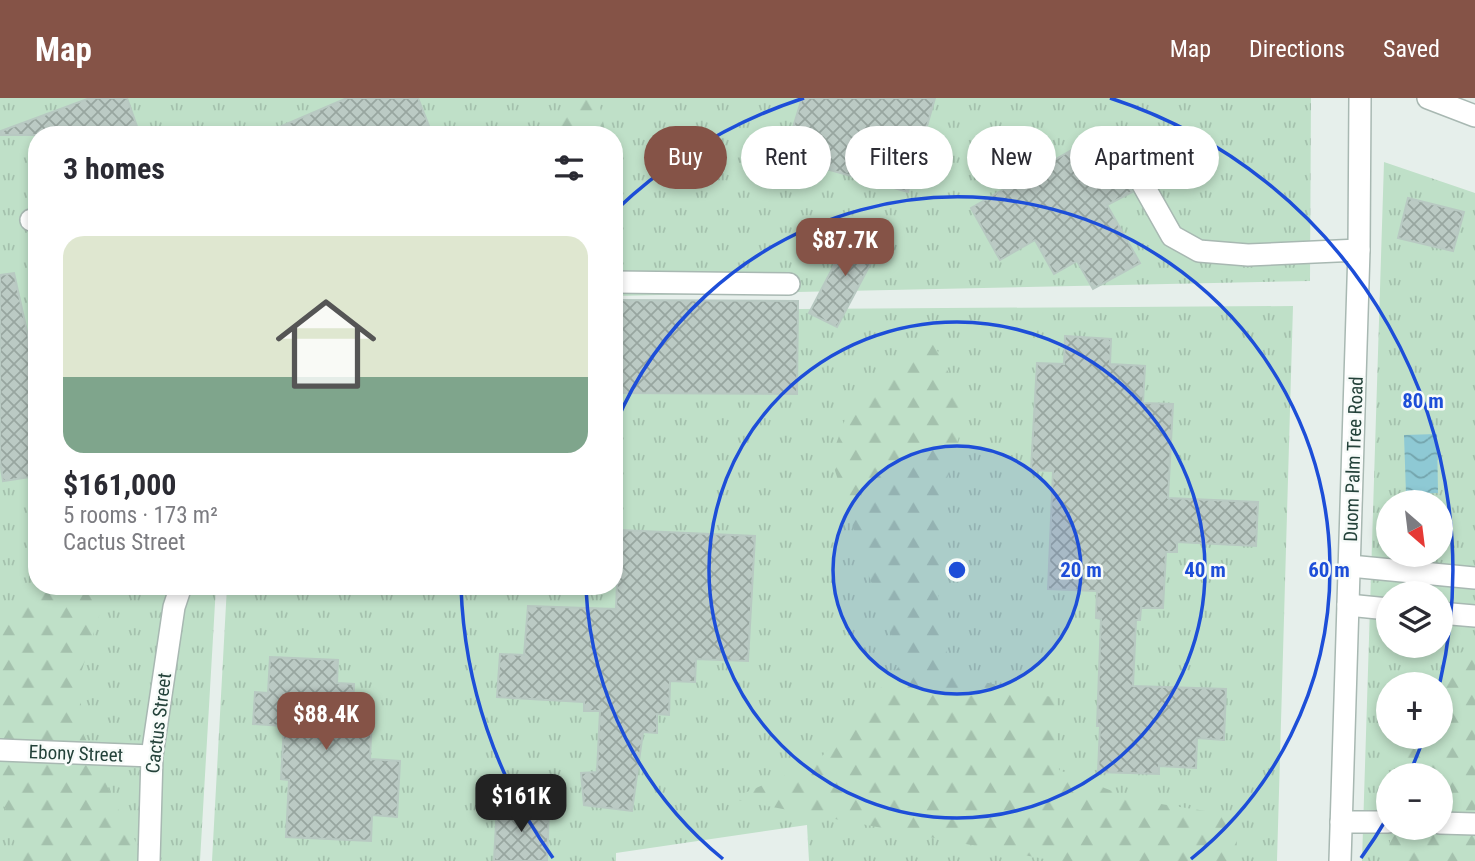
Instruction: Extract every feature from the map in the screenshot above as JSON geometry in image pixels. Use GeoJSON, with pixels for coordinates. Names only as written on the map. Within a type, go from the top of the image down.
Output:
{"type":"FeatureCollection","features":[{"type":"Feature","properties":{"kind":"street","name":"Duom Palm Tree Road"},"geometry":{"type":"LineString","coordinates":[[1340,861],[1359,250],[1360,98]]}},
{"type":"Feature","properties":{"kind":"street"},"geometry":{"type":"LineString","coordinates":[[1429,98],[1475,116]]}},
{"type":"Feature","properties":{"kind":"street"},"geometry":{"type":"LineString","coordinates":[[1145,189],[1172,236],[1199,251],[1248,255],[1359,250]]}},
{"type":"Feature","properties":{"kind":"street"},"geometry":{"type":"LineString","coordinates":[[623,282],[789,284]]}},
{"type":"Feature","properties":{"kind":"street"},"geometry":{"type":"LineString","coordinates":[[1350,566],[1475,578]]}},
{"type":"Feature","properties":{"kind":"street","name":"Cactus Street"},"geometry":{"type":"LineString","coordinates":[[149,861],[152,756],[178,595]]}},
{"type":"Feature","properties":{"kind":"street"},"geometry":{"type":"LineString","coordinates":[[1348,605],[1376,607]]}},
{"type":"Feature","properties":{"kind":"street"},"geometry":{"type":"LineString","coordinates":[[1453,614],[1475,616]]}},
{"type":"Feature","properties":{"kind":"street","name":"Ebony Street"},"geometry":{"type":"LineString","coordinates":[[0,750],[152,756]]}},
{"type":"Feature","properties":{"kind":"street"},"geometry":{"type":"LineString","coordinates":[[1341,822],[1376,822]]}},
{"type":"Feature","properties":{"kind":"street"},"geometry":{"type":"LineString","coordinates":[[1453,823],[1475,824]]}},
{"type":"Feature","properties":{"kind":"green space"},"geometry":{"type":"Polygon","coordinates":[[[0,98],[1311,98],[1310,281],[623,296],[623,126],[28,126],[28,595],[215,595],[200,861],[0,861],[0,98]]]}},
{"type":"Feature","properties":{"kind":"green space"},"geometry":{"type":"Polygon","coordinates":[[[582,98],[598,98],[604,126],[559,126],[582,98]]]}},
{"type":"Feature","properties":{"kind":"green space"},"geometry":{"type":"Polygon","coordinates":[[[1384,162],[1475,193],[1475,861],[1362,861],[1384,162]]]}},
{"type":"Feature","properties":{"kind":"green space"},"geometry":{"type":"Polygon","coordinates":[[[1293,306],[1277,861],[809,861],[807,825],[616,853],[616,861],[212,861],[227,595],[623,595],[623,310],[1293,306]]]}},
{"type":"Feature","properties":{"kind":"green space"},"geometry":{"type":"Polygon","coordinates":[[[928,333],[967,408],[941,500],[938,613],[952,675],[1056,698],[1059,770],[1135,800],[1238,816],[1236,861],[1055,861],[731,799],[818,761],[902,663],[867,571],[831,458],[851,403],[928,333]]]}},
{"type":"Feature","properties":{"kind":"green space"},"geometry":{"type":"Polygon","coordinates":[[[28,594],[106,595],[80,676],[82,731],[115,803],[146,861],[20,861],[5,807],[0,806],[0,620],[28,594]]]}},
{"type":"Feature","properties":{"kind":"green space"},"geometry":{"type":"Polygon","coordinates":[[[1475,642],[1475,861],[1387,861],[1390,840],[1453,840],[1453,763],[1403,763],[1406,749],[1453,749],[1453,672],[1436,672],[1475,642]]]}},
{"type":"Feature","properties":{"kind":"water"},"geometry":{"type":"Polygon","coordinates":[[[1437,434],[1438,490],[1406,490],[1404,435],[1437,434]]]}},
{"type":"Feature","properties":{"kind":"building"},"geometry":{"type":"Polygon","coordinates":[[[90,98],[127,98],[137,126],[28,126],[28,135],[1,135],[1,131],[90,98]]]}},
{"type":"Feature","properties":{"kind":"building"},"geometry":{"type":"Polygon","coordinates":[[[347,98],[418,98],[429,126],[282,126],[347,98]]]}},
{"type":"Feature","properties":{"kind":"building"},"geometry":{"type":"Polygon","coordinates":[[[802,98],[935,98],[927,126],[845,126],[845,174],[831,170],[831,126],[793,126],[802,98]]]}},
{"type":"Feature","properties":{"kind":"building"},"geometry":{"type":"Polygon","coordinates":[[[1070,151],[1070,189],[1130,189],[1132,192],[1107,205],[1140,263],[1093,289],[1077,261],[1054,274],[1035,240],[1000,260],[971,208],[1004,189],[1056,189],[1056,159],[1070,151]]]}},
{"type":"Feature","properties":{"kind":"building"},"geometry":{"type":"Polygon","coordinates":[[[1408,198],[1464,212],[1453,251],[1398,238],[1408,198]]]}},
{"type":"Feature","properties":{"kind":"building"},"geometry":{"type":"Polygon","coordinates":[[[853,229],[881,244],[837,327],[809,313],[853,229]]]}},
{"type":"Feature","properties":{"kind":"building"},"geometry":{"type":"Polygon","coordinates":[[[14,273],[28,336],[28,477],[3,481],[0,461],[0,275],[14,273]]]}},
{"type":"Feature","properties":{"kind":"building"},"geometry":{"type":"Polygon","coordinates":[[[623,300],[798,301],[797,394],[623,393],[623,300]]]}},
{"type":"Feature","properties":{"kind":"building"},"geometry":{"type":"Polygon","coordinates":[[[1065,336],[1111,339],[1110,364],[1145,366],[1143,403],[1173,404],[1168,498],[1258,502],[1256,546],[1177,542],[1177,552],[1166,552],[1163,608],[1141,608],[1140,620],[1136,620],[1133,686],[1226,689],[1224,740],[1197,738],[1196,768],[1159,766],[1159,774],[1098,772],[1101,619],[1096,618],[1097,591],[1048,589],[1053,471],[1031,470],[1037,363],[1064,364],[1065,336]]]}},
{"type":"Feature","properties":{"kind":"building"},"geometry":{"type":"Polygon","coordinates":[[[623,530],[755,536],[748,661],[696,659],[695,682],[670,681],[669,715],[657,714],[657,733],[643,732],[632,811],[584,805],[581,773],[597,772],[600,711],[584,711],[584,702],[497,697],[500,654],[524,655],[528,606],[616,609],[617,595],[623,595],[623,530]]]}},
{"type":"Feature","properties":{"kind":"building"},"geometry":{"type":"Polygon","coordinates":[[[270,657],[338,660],[337,683],[354,684],[353,712],[372,714],[370,759],[400,761],[397,817],[372,815],[371,841],[286,837],[289,780],[281,779],[284,726],[253,724],[255,692],[268,693],[270,657]]]}},
{"type":"Feature","properties":{"kind":"building"},"geometry":{"type":"Polygon","coordinates":[[[497,806],[549,809],[547,861],[494,861],[497,806]]]}}]}
